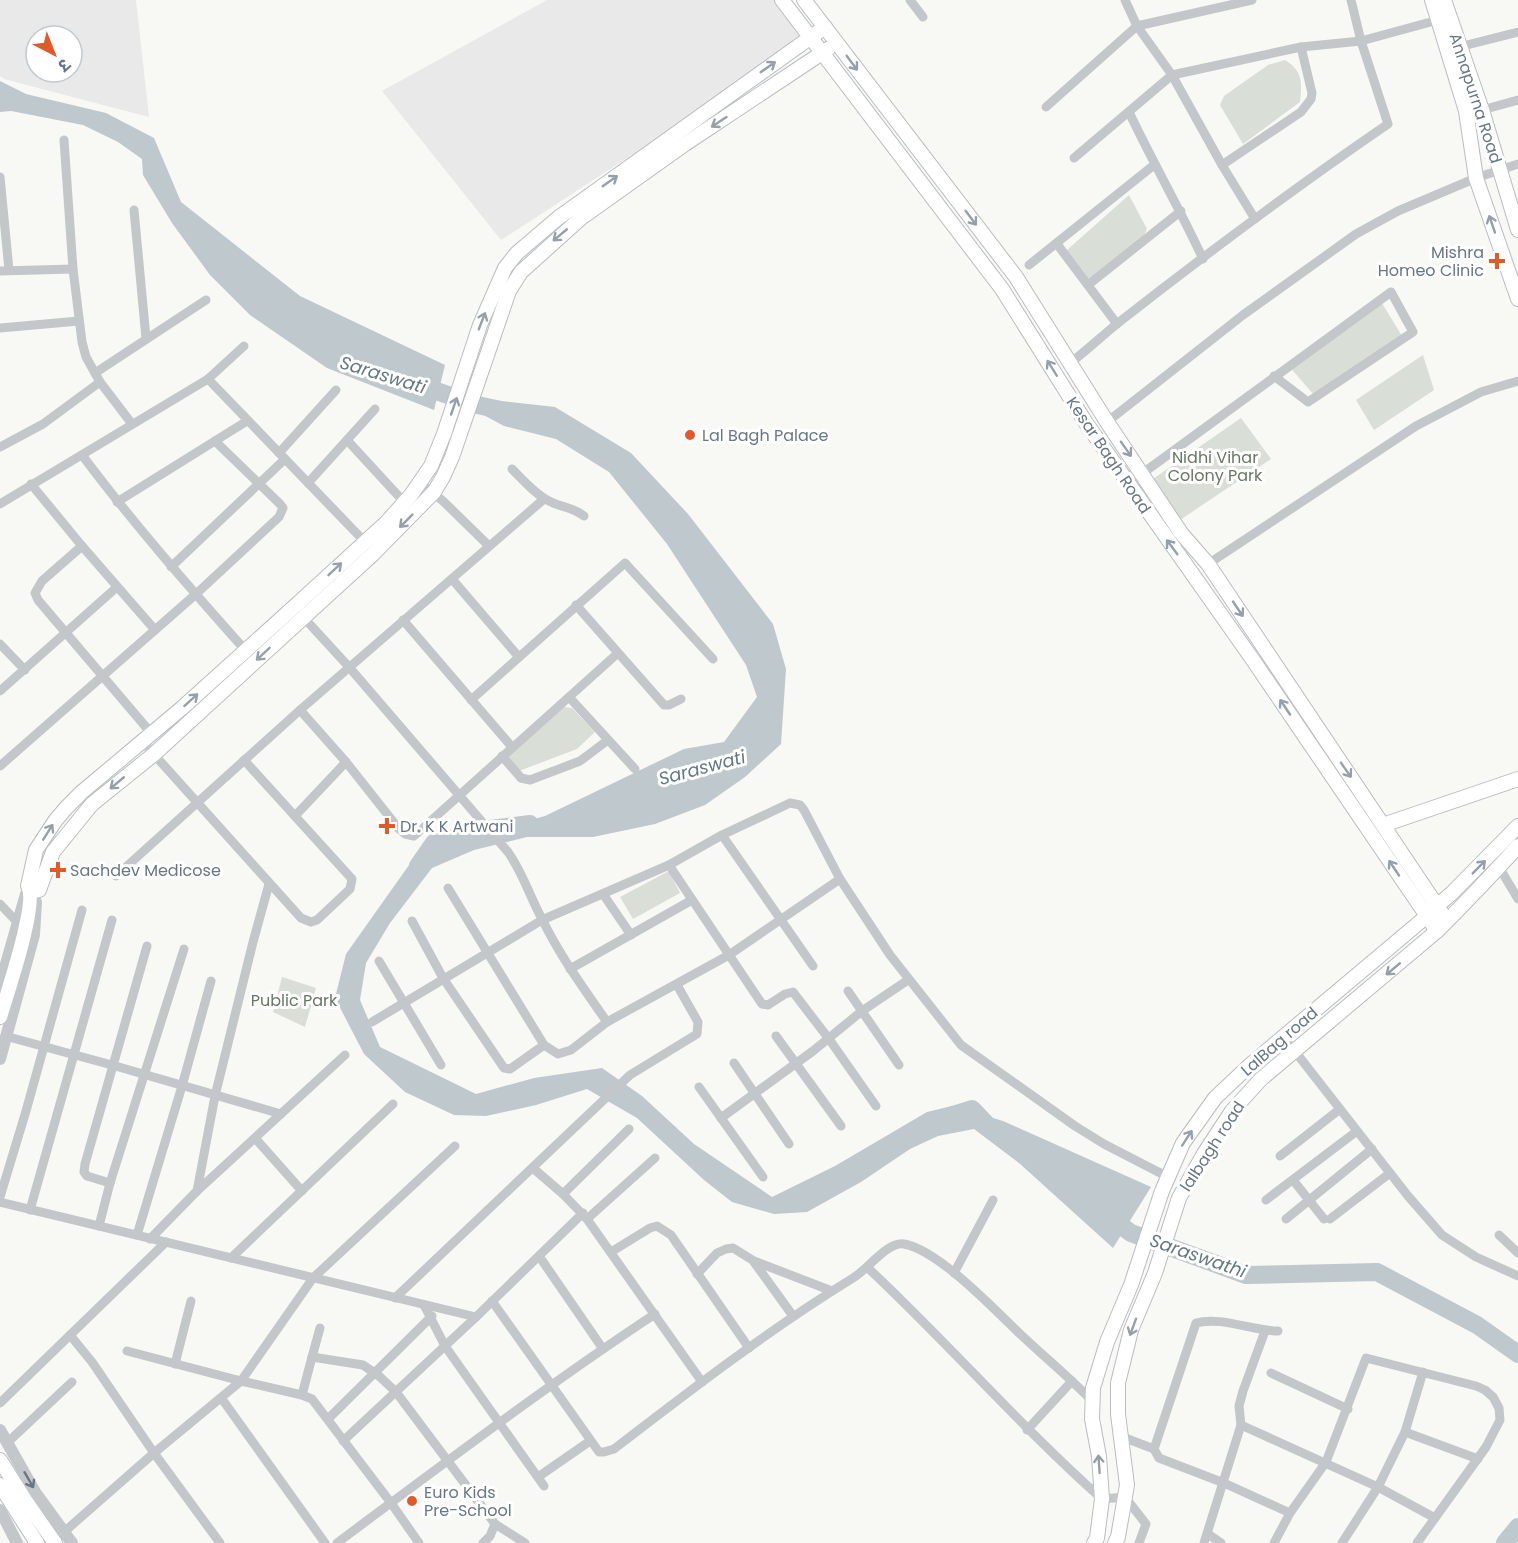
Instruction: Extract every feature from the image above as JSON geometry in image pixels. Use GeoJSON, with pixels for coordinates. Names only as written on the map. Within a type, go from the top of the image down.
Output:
{"type":"FeatureCollection","features":[{"type":"Feature","properties":{"kind":"main road","name":"Kesar Bagh Road"},"geometry":{"type":"LineString","coordinates":[[782,0],[1002,289],[1086,423],[1432,911]]}},
{"type":"Feature","properties":{"kind":"main road","name":"Kesar Bagh Road"},"geometry":{"type":"LineString","coordinates":[[804,0],[1016,278],[1069,364],[1181,533],[1208,564],[1303,709],[1383,825],[1432,911]]}},
{"type":"Feature","properties":{"kind":"main road","name":"Annapurna Road"},"geometry":{"type":"LineString","coordinates":[[1432,0],[1466,111],[1476,178],[1518,299]]}},
{"type":"Feature","properties":{"kind":"main road","name":"Annapurna Road"},"geometry":{"type":"LineString","coordinates":[[1444,0],[1482,110],[1518,230]]}},
{"type":"Feature","properties":{"kind":"main road"},"geometry":{"type":"LineString","coordinates":[[32,891],[53,852],[92,804],[153,754],[299,612],[420,483],[431,466],[444,434],[480,325],[496,286],[505,268],[517,253],[558,218],[825,27]]}},
{"type":"Feature","properties":{"kind":"main road"},"geometry":{"type":"LineString","coordinates":[[0,1017],[27,923],[36,850],[55,821],[82,792],[246,651],[373,554],[434,492],[444,477],[459,438],[509,291],[521,272],[581,218],[788,74],[837,43]]}},
{"type":"Feature","properties":{"kind":"main road"},"geometry":{"type":"LineString","coordinates":[[1383,825],[1518,779]]}},
{"type":"Feature","properties":{"kind":"main road","name":"LalBag road"},"geometry":{"type":"LineString","coordinates":[[1094,1543],[1102,1500],[1099,1456],[1092,1419],[1093,1388],[1107,1342],[1131,1285],[1162,1191],[1183,1143],[1215,1098],[1283,1036],[1432,911],[1518,826]]}},
{"type":"Feature","properties":{"kind":"main road"},"geometry":{"type":"LineString","coordinates":[[1432,911],[1447,921],[1518,846]]}},
{"type":"Feature","properties":{"kind":"main road"},"geometry":{"type":"LineString","coordinates":[[1432,911],[1437,931]]}},
{"type":"Feature","properties":{"kind":"main road","name":"lalbagh road"},"geometry":{"type":"LineString","coordinates":[[1115,1543],[1127,1485],[1118,1414],[1118,1383],[1131,1330],[1155,1273],[1179,1198],[1205,1152],[1238,1104],[1261,1079],[1447,921]]}},
{"type":"Feature","properties":{"kind":"main road"},"geometry":{"type":"LineString","coordinates":[[0,1460],[25,1500],[64,1540]]}},
{"type":"Feature","properties":{"kind":"main road"},"geometry":{"type":"LineString","coordinates":[[0,1485],[37,1543]]}},
{"type":"Feature","properties":{"kind":"street"},"geometry":{"type":"LineString","coordinates":[[910,0],[922,17]]}},
{"type":"Feature","properties":{"kind":"street"},"geometry":{"type":"LineString","coordinates":[[1125,0],[1137,26],[1172,75],[1255,219]]}},
{"type":"Feature","properties":{"kind":"street"},"geometry":{"type":"LineString","coordinates":[[1046,107],[1137,26],[1252,0]]}},
{"type":"Feature","properties":{"kind":"street"},"geometry":{"type":"LineString","coordinates":[[1069,364],[1117,324],[1255,219],[1388,124],[1361,41],[1351,0]]}},
{"type":"Feature","properties":{"kind":"street"},"geometry":{"type":"LineString","coordinates":[[1074,158],[1172,75],[1300,47],[1361,41],[1438,20]]}},
{"type":"Feature","properties":{"kind":"street"},"geometry":{"type":"LineString","coordinates":[[1459,47],[1518,32]]}},
{"type":"Feature","properties":{"kind":"street"},"geometry":{"type":"LineString","coordinates":[[1222,165],[1301,112],[1307,105],[1312,93],[1300,47]]}},
{"type":"Feature","properties":{"kind":"street"},"geometry":{"type":"LineString","coordinates":[[1482,110],[1518,100]]}},
{"type":"Feature","properties":{"kind":"street"},"geometry":{"type":"LineString","coordinates":[[1129,112],[1154,165],[1181,211],[1203,259]]}},
{"type":"Feature","properties":{"kind":"street"},"geometry":{"type":"LineString","coordinates":[[64,140],[73,269],[86,357],[97,377],[132,424]]}},
{"type":"Feature","properties":{"kind":"street"},"geometry":{"type":"LineString","coordinates":[[1107,422],[1243,315],[1356,234],[1398,210],[1476,178],[1518,164]]}},
{"type":"Feature","properties":{"kind":"street"},"geometry":{"type":"LineString","coordinates":[[1029,265],[1154,165]]}},
{"type":"Feature","properties":{"kind":"street"},"geometry":{"type":"LineString","coordinates":[[0,177],[4,270],[73,269]]}},
{"type":"Feature","properties":{"kind":"street"},"geometry":{"type":"LineString","coordinates":[[134,210],[146,338]]}},
{"type":"Feature","properties":{"kind":"street"},"geometry":{"type":"LineString","coordinates":[[1088,285],[1181,211]]}},
{"type":"Feature","properties":{"kind":"street"},"geometry":{"type":"LineString","coordinates":[[1057,244],[1117,324]]}},
{"type":"Feature","properties":{"kind":"street"},"geometry":{"type":"LineString","coordinates":[[1143,473],[1275,376],[1391,292],[1413,332],[1308,402],[1275,376]]}},
{"type":"Feature","properties":{"kind":"street"},"geometry":{"type":"LineString","coordinates":[[0,447],[43,424],[146,338],[206,300]]}},
{"type":"Feature","properties":{"kind":"street"},"geometry":{"type":"LineString","coordinates":[[0,328],[79,321]]}},
{"type":"Feature","properties":{"kind":"street"},"geometry":{"type":"LineString","coordinates":[[0,504],[208,379],[244,346]]}},
{"type":"Feature","properties":{"kind":"street"},"geometry":{"type":"LineString","coordinates":[[208,379],[365,542]]}},
{"type":"Feature","properties":{"kind":"street"},"geometry":{"type":"LineString","coordinates":[[1208,564],[1416,426],[1481,392],[1518,381]]}},
{"type":"Feature","properties":{"kind":"street"},"geometry":{"type":"LineString","coordinates":[[171,567],[259,484],[336,390]]}},
{"type":"Feature","properties":{"kind":"street"},"geometry":{"type":"LineString","coordinates":[[308,483],[375,409]]}},
{"type":"Feature","properties":{"kind":"street"},"geometry":{"type":"LineString","coordinates":[[117,502],[247,421]]}},
{"type":"Feature","properties":{"kind":"street"},"geometry":{"type":"LineString","coordinates":[[347,440],[404,502]]}},
{"type":"Feature","properties":{"kind":"street"},"geometry":{"type":"LineString","coordinates":[[0,766],[196,594],[279,517],[283,508],[215,441]]}},
{"type":"Feature","properties":{"kind":"street"},"geometry":{"type":"LineString","coordinates":[[82,455],[117,502],[171,567],[246,651]]}},
{"type":"Feature","properties":{"kind":"street"},"geometry":{"type":"LineString","coordinates":[[512,469],[544,499],[570,507],[584,516]]}},
{"type":"Feature","properties":{"kind":"street"},"geometry":{"type":"LineString","coordinates":[[420,483],[434,492],[489,546]]}},
{"type":"Feature","properties":{"kind":"street"},"geometry":{"type":"LineString","coordinates":[[32,484],[155,630]]}},
{"type":"Feature","properties":{"kind":"street"},"geometry":{"type":"LineString","coordinates":[[116,876],[300,710],[544,499]]}},
{"type":"Feature","properties":{"kind":"street"},"geometry":{"type":"LineString","coordinates":[[82,546],[42,581],[35,593],[38,600],[103,676],[146,737],[153,754],[301,918],[311,922],[317,920],[352,885],[352,879],[244,760]]}},
{"type":"Feature","properties":{"kind":"street"},"geometry":{"type":"LineString","coordinates":[[471,700],[625,562],[713,659]]}},
{"type":"Feature","properties":{"kind":"street"},"geometry":{"type":"LineString","coordinates":[[452,579],[518,656]]}},
{"type":"Feature","properties":{"kind":"street"},"geometry":{"type":"LineString","coordinates":[[0,691],[117,587]]}},
{"type":"Feature","properties":{"kind":"street"},"geometry":{"type":"LineString","coordinates":[[576,605],[664,705],[681,699]]}},
{"type":"Feature","properties":{"kind":"street"},"geometry":{"type":"LineString","coordinates":[[299,612],[350,667],[508,852],[570,969],[607,1022]]}},
{"type":"Feature","properties":{"kind":"street"},"geometry":{"type":"LineString","coordinates":[[403,620],[512,747]]}},
{"type":"Feature","properties":{"kind":"street"},"geometry":{"type":"LineString","coordinates":[[0,644],[25,670]]}},
{"type":"Feature","properties":{"kind":"street"},"geometry":{"type":"LineString","coordinates":[[1253,660],[1267,652]]}},
{"type":"Feature","properties":{"kind":"street"},"geometry":{"type":"LineString","coordinates":[[300,710],[346,762],[399,829],[405,834],[414,836],[618,653]]}},
{"type":"Feature","properties":{"kind":"street"},"geometry":{"type":"LineString","coordinates":[[569,697],[635,769]]}},
{"type":"Feature","properties":{"kind":"street"},"geometry":{"type":"LineString","coordinates":[[502,756],[521,778],[530,780],[580,761],[608,741]]}},
{"type":"Feature","properties":{"kind":"street"},"geometry":{"type":"LineString","coordinates":[[295,816],[346,762]]}},
{"type":"Feature","properties":{"kind":"street"},"geometry":{"type":"LineString","coordinates":[[372,1022],[542,920],[669,865],[722,835],[790,803],[800,806],[810,819],[840,879],[908,980],[961,1045],[1075,1126],[1104,1144],[1168,1177]]}},
{"type":"Feature","properties":{"kind":"street"},"geometry":{"type":"LineString","coordinates":[[722,835],[813,966]]}},
{"type":"Feature","properties":{"kind":"street"},"geometry":{"type":"LineString","coordinates":[[669,865],[762,1004],[768,1005],[785,994],[793,992],[830,1039],[876,1106]]}},
{"type":"Feature","properties":{"kind":"street"},"geometry":{"type":"LineString","coordinates":[[1499,867],[1518,899]]}},
{"type":"Feature","properties":{"kind":"street"},"geometry":{"type":"LineString","coordinates":[[448,888],[489,951],[544,1045],[558,1054],[571,1050],[607,1022],[729,955],[840,879]]}},
{"type":"Feature","properties":{"kind":"street"},"geometry":{"type":"LineString","coordinates":[[197,1191],[215,1096],[269,884]]}},
{"type":"Feature","properties":{"kind":"street"},"geometry":{"type":"LineString","coordinates":[[0,985],[18,923],[32,891]]}},
{"type":"Feature","properties":{"kind":"street"},"geometry":{"type":"LineString","coordinates":[[0,1059],[34,935],[35,907],[32,891]]}},
{"type":"Feature","properties":{"kind":"street"},"geometry":{"type":"LineString","coordinates":[[603,894],[631,935]]}},
{"type":"Feature","properties":{"kind":"street"},"geometry":{"type":"LineString","coordinates":[[570,969],[693,900]]}},
{"type":"Feature","properties":{"kind":"street"},"geometry":{"type":"LineString","coordinates":[[0,904],[18,923]]}},
{"type":"Feature","properties":{"kind":"street"},"geometry":{"type":"LineString","coordinates":[[0,1197],[82,910]]}},
{"type":"Feature","properties":{"kind":"street"},"geometry":{"type":"LineString","coordinates":[[30,1210],[112,920]]}},
{"type":"Feature","properties":{"kind":"street"},"geometry":{"type":"LineString","coordinates":[[412,921],[443,978],[504,1068],[510,1069],[544,1045]]}},
{"type":"Feature","properties":{"kind":"street"},"geometry":{"type":"LineString","coordinates":[[110,1183],[90,1178],[84,1172],[147,946]]}},
{"type":"Feature","properties":{"kind":"street"},"geometry":{"type":"LineString","coordinates":[[99,1226],[110,1183],[184,949]]}},
{"type":"Feature","properties":{"kind":"street"},"geometry":{"type":"LineString","coordinates":[[379,961],[441,1065]]}},
{"type":"Feature","properties":{"kind":"street"},"geometry":{"type":"LineString","coordinates":[[721,1119],[830,1039],[862,1011],[908,980]]}},
{"type":"Feature","properties":{"kind":"street"},"geometry":{"type":"LineString","coordinates":[[137,1235],[183,1086],[211,981]]}},
{"type":"Feature","properties":{"kind":"street"},"geometry":{"type":"LineString","coordinates":[[395,1298],[534,1169],[630,1075],[697,1034],[698,1022],[677,985]]}},
{"type":"Feature","properties":{"kind":"street"},"geometry":{"type":"LineString","coordinates":[[848,992],[899,1065]]}},
{"type":"Feature","properties":{"kind":"street"},"geometry":{"type":"LineString","coordinates":[[5,1036],[281,1114]]}},
{"type":"Feature","properties":{"kind":"street"},"geometry":{"type":"LineString","coordinates":[[776,1036],[841,1126]]}},
{"type":"Feature","properties":{"kind":"street"},"geometry":{"type":"LineString","coordinates":[[1283,1036],[1390,1173],[1442,1235],[1476,1257],[1518,1276]]}},
{"type":"Feature","properties":{"kind":"street"},"geometry":{"type":"LineString","coordinates":[[150,1239],[197,1191],[345,1055]]}},
{"type":"Feature","properties":{"kind":"street"},"geometry":{"type":"LineString","coordinates":[[734,1063],[789,1144]]}},
{"type":"Feature","properties":{"kind":"street"},"geometry":{"type":"LineString","coordinates":[[699,1087],[763,1177]]}},
{"type":"Feature","properties":{"kind":"street"},"geometry":{"type":"LineString","coordinates":[[231,1258],[393,1104]]}},
{"type":"Feature","properties":{"kind":"street"},"geometry":{"type":"LineString","coordinates":[[1280,1156],[1340,1109]]}},
{"type":"Feature","properties":{"kind":"street"},"geometry":{"type":"LineString","coordinates":[[563,1194],[629,1129]]}},
{"type":"Feature","properties":{"kind":"street"},"geometry":{"type":"LineString","coordinates":[[1266,1200],[1357,1131]]}},
{"type":"Feature","properties":{"kind":"street"},"geometry":{"type":"LineString","coordinates":[[255,1138],[302,1191]]}},
{"type":"Feature","properties":{"kind":"street"},"geometry":{"type":"LineString","coordinates":[[0,1430],[64,1540],[154,1453],[241,1381],[313,1278],[455,1146]]}},
{"type":"Feature","properties":{"kind":"street"},"geometry":{"type":"LineString","coordinates":[[1286,1218],[1371,1149]]}},
{"type":"Feature","properties":{"kind":"street"},"geometry":{"type":"LineString","coordinates":[[343,1441],[539,1256],[656,1158]]}},
{"type":"Feature","properties":{"kind":"street"},"geometry":{"type":"LineString","coordinates":[[534,1169],[585,1216],[702,1382]]}},
{"type":"Feature","properties":{"kind":"street"},"geometry":{"type":"LineString","coordinates":[[1293,1179],[1327,1219],[1390,1173]]}},
{"type":"Feature","properties":{"kind":"street"},"geometry":{"type":"LineString","coordinates":[[954,1273],[993,1200]]}},
{"type":"Feature","properties":{"kind":"street"},"geometry":{"type":"LineString","coordinates":[[0,1202],[476,1317]]}},
{"type":"Feature","properties":{"kind":"street"},"geometry":{"type":"LineString","coordinates":[[611,1252],[657,1226],[671,1235],[749,1348]]}},
{"type":"Feature","properties":{"kind":"street"},"geometry":{"type":"LineString","coordinates":[[1499,1234],[1518,1253]]}},
{"type":"Feature","properties":{"kind":"street"},"geometry":{"type":"LineString","coordinates":[[0,1403],[166,1242]]}},
{"type":"Feature","properties":{"kind":"street"},"geometry":{"type":"LineString","coordinates":[[492,1301],[599,1452],[614,1449],[749,1348],[868,1268],[889,1247],[902,1243],[917,1248],[954,1273],[1091,1400]]}},
{"type":"Feature","properties":{"kind":"street"},"geometry":{"type":"LineString","coordinates":[[697,1274],[717,1253],[733,1248],[754,1261],[832,1291]]}},
{"type":"Feature","properties":{"kind":"street"},"geometry":{"type":"LineString","coordinates":[[539,1256],[603,1349]]}},
{"type":"Feature","properties":{"kind":"street"},"geometry":{"type":"LineString","coordinates":[[754,1261],[794,1316]]}},
{"type":"Feature","properties":{"kind":"street"},"geometry":{"type":"LineString","coordinates":[[868,1268],[912,1309],[1028,1430],[1102,1500],[1125,1497],[1146,1524],[1139,1543]]}},
{"type":"Feature","properties":{"kind":"street"},"geometry":{"type":"LineString","coordinates":[[175,1365],[191,1301]]}},
{"type":"Feature","properties":{"kind":"street"},"geometry":{"type":"LineString","coordinates":[[424,1305],[432,1316],[445,1346],[541,1482],[590,1441]]}},
{"type":"Feature","properties":{"kind":"street"},"geometry":{"type":"LineString","coordinates":[[337,1543],[499,1423],[655,1314]]}},
{"type":"Feature","properties":{"kind":"street"},"geometry":{"type":"LineString","coordinates":[[327,1419],[432,1316]]}},
{"type":"Feature","properties":{"kind":"street"},"geometry":{"type":"LineString","coordinates":[[1154,1449],[1196,1323],[1231,1324],[1265,1331],[1278,1331]]}},
{"type":"Feature","properties":{"kind":"street"},"geometry":{"type":"LineString","coordinates":[[302,1395],[320,1328]]}},
{"type":"Feature","properties":{"kind":"street"},"geometry":{"type":"LineString","coordinates":[[1221,1543],[1206,1539],[1241,1425],[1239,1406],[1243,1390],[1265,1331]]}},
{"type":"Feature","properties":{"kind":"street"},"geometry":{"type":"LineString","coordinates":[[70,1335],[92,1362],[154,1453],[220,1543]]}},
{"type":"Feature","properties":{"kind":"street"},"geometry":{"type":"LineString","coordinates":[[127,1351],[175,1365],[302,1395],[316,1402],[419,1543]]}},
{"type":"Feature","properties":{"kind":"street"},"geometry":{"type":"LineString","coordinates":[[312,1357],[363,1365],[380,1376],[396,1392],[495,1524],[525,1543]]}},
{"type":"Feature","properties":{"kind":"street"},"geometry":{"type":"LineString","coordinates":[[1274,1543],[1290,1512],[1326,1462],[1366,1358],[1476,1386],[1485,1390],[1499,1408],[1500,1420],[1478,1459],[1417,1543]]}},
{"type":"Feature","properties":{"kind":"street"},"geometry":{"type":"LineString","coordinates":[[1342,1543],[1378,1487],[1405,1432],[1423,1372]]}},
{"type":"Feature","properties":{"kind":"street"},"geometry":{"type":"LineString","coordinates":[[1271,1373],[1348,1409]]}},
{"type":"Feature","properties":{"kind":"street"},"geometry":{"type":"LineString","coordinates":[[1028,1430],[1072,1381]]}},
{"type":"Feature","properties":{"kind":"street"},"geometry":{"type":"LineString","coordinates":[[7,1443],[72,1382]]}},
{"type":"Feature","properties":{"kind":"street"},"geometry":{"type":"LineString","coordinates":[[222,1399],[325,1543]]}},
{"type":"Feature","properties":{"kind":"street"},"geometry":{"type":"LineString","coordinates":[[1241,1425],[1326,1462],[1436,1518]]}},
{"type":"Feature","properties":{"kind":"street"},"geometry":{"type":"LineString","coordinates":[[1405,1432],[1478,1459]]}},
{"type":"Feature","properties":{"kind":"street"},"geometry":{"type":"LineString","coordinates":[[1120,1436],[1154,1449],[1160,1458],[1290,1512]]}},
{"type":"Feature","properties":{"kind":"street"},"geometry":{"type":"LineString","coordinates":[[0,1510],[17,1543]]}},
{"type":"Feature","properties":{"kind":"street"},"geometry":{"type":"LineString","coordinates":[[483,1543],[490,1536],[495,1524]]}},
{"type":"Feature","properties":{"kind":"shaded area"},"geometry":{"type":"Polygon","coordinates":[[[0,0],[136,0],[149,117],[4,79],[0,76],[0,0]]]}},
{"type":"Feature","properties":{"kind":"shaded area"},"geometry":{"type":"Polygon","coordinates":[[[547,0],[783,0],[810,39],[501,240],[382,91],[547,0]]]}},
{"type":"Feature","properties":{"kind":"green space"},"geometry":{"type":"Polygon","coordinates":[[[1285,60],[1291,64],[1300,78],[1300,102],[1243,144],[1220,105],[1224,96],[1268,65],[1285,60]]]}},
{"type":"Feature","properties":{"kind":"green space"},"geometry":{"type":"Polygon","coordinates":[[[1129,195],[1147,229],[1142,240],[1088,282],[1067,250],[1129,195]]]}},
{"type":"Feature","properties":{"kind":"green space"},"geometry":{"type":"Polygon","coordinates":[[[1380,300],[1402,336],[1314,395],[1288,365],[1380,300]]]}},
{"type":"Feature","properties":{"kind":"green space"},"geometry":{"type":"Polygon","coordinates":[[[1423,355],[1434,390],[1374,430],[1356,400],[1423,355]]]}},
{"type":"Feature","properties":{"kind":"green space","name":"Nidhi Vihar Colony Park"},"geometry":{"type":"Polygon","coordinates":[[[1241,418],[1271,459],[1180,520],[1150,481],[1241,418]]]}},
{"type":"Feature","properties":{"kind":"green space"},"geometry":{"type":"Polygon","coordinates":[[[563,707],[572,708],[595,732],[577,749],[519,771],[507,757],[563,707]]]}},
{"type":"Feature","properties":{"kind":"green space"},"geometry":{"type":"Polygon","coordinates":[[[669,871],[680,893],[633,919],[620,897],[669,871]]]}},
{"type":"Feature","properties":{"kind":"green space","name":"Public Park"},"geometry":{"type":"Polygon","coordinates":[[[282,977],[316,988],[305,1027],[273,1012],[282,977]]]}},
{"type":"Feature","properties":{"kind":"water"},"geometry":{"type":"Polygon","coordinates":[[[0,81],[26,94],[106,113],[154,138],[181,202],[300,296],[445,365],[434,410],[327,368],[250,315],[210,275],[172,223],[143,175],[142,159],[118,142],[83,125],[11,111],[0,112],[0,81]]]}},
{"type":"Feature","properties":{"kind":"water"},"geometry":{"type":"Polygon","coordinates":[[[484,399],[555,407],[631,453],[688,514],[773,624],[786,669],[781,744],[745,777],[705,805],[655,824],[593,837],[527,837],[474,850],[432,868],[390,923],[366,963],[360,1000],[380,1047],[476,1094],[534,1078],[602,1068],[642,1096],[694,1144],[772,1197],[835,1166],[927,1112],[952,1106],[1003,1121],[1151,1187],[1113,1248],[1019,1163],[974,1129],[938,1136],[910,1149],[861,1182],[807,1212],[774,1214],[732,1202],[704,1180],[637,1118],[587,1089],[536,1105],[486,1116],[454,1115],[405,1092],[364,1054],[335,998],[346,954],[419,851],[545,816],[684,749],[724,742],[757,697],[746,665],[667,544],[609,472],[556,439],[504,426],[478,412],[484,399]]]}},
{"type":"Feature","properties":{"kind":"waterway","name":"Saraswati"},"geometry":{"type":"LineString","coordinates":[[417,384],[473,404],[505,411]]}},
{"type":"Feature","properties":{"kind":"waterway","name":"Saraswati"},"geometry":{"type":"LineString","coordinates":[[418,866],[434,843],[482,830],[530,824]]}},
{"type":"Feature","properties":{"kind":"waterway","name":"Saraswathi"},"geometry":{"type":"LineString","coordinates":[[943,1118],[972,1109],[992,1130]]}},
{"type":"Feature","properties":{"kind":"waterway","name":"Saraswathi"},"geometry":{"type":"LineString","coordinates":[[1105,1214],[1131,1233],[1246,1275],[1377,1272],[1477,1325],[1518,1354]]}},
{"type":"Feature","properties":{"kind":"waterway","name":"Saraswathi"},"geometry":{"type":"LineString","coordinates":[[1505,1543],[1518,1527]]}},
{"type":"Feature","properties":{"kind":"place","name":"Mishra Homeo Clinic"},"geometry":{"type":"Point","coordinates":[1497,261]}},
{"type":"Feature","properties":{"kind":"place","name":"Lal Bagh Palace"},"geometry":{"type":"Point","coordinates":[690,435]}},
{"type":"Feature","properties":{"kind":"place","name":"Dr. K K Artwani"},"geometry":{"type":"Point","coordinates":[387,826]}},
{"type":"Feature","properties":{"kind":"place","name":"Sachdev Medicose"},"geometry":{"type":"Point","coordinates":[58,870]}},
{"type":"Feature","properties":{"kind":"place","name":"Euro Kids Pre-School"},"geometry":{"type":"Point","coordinates":[412,1501]}}]}
